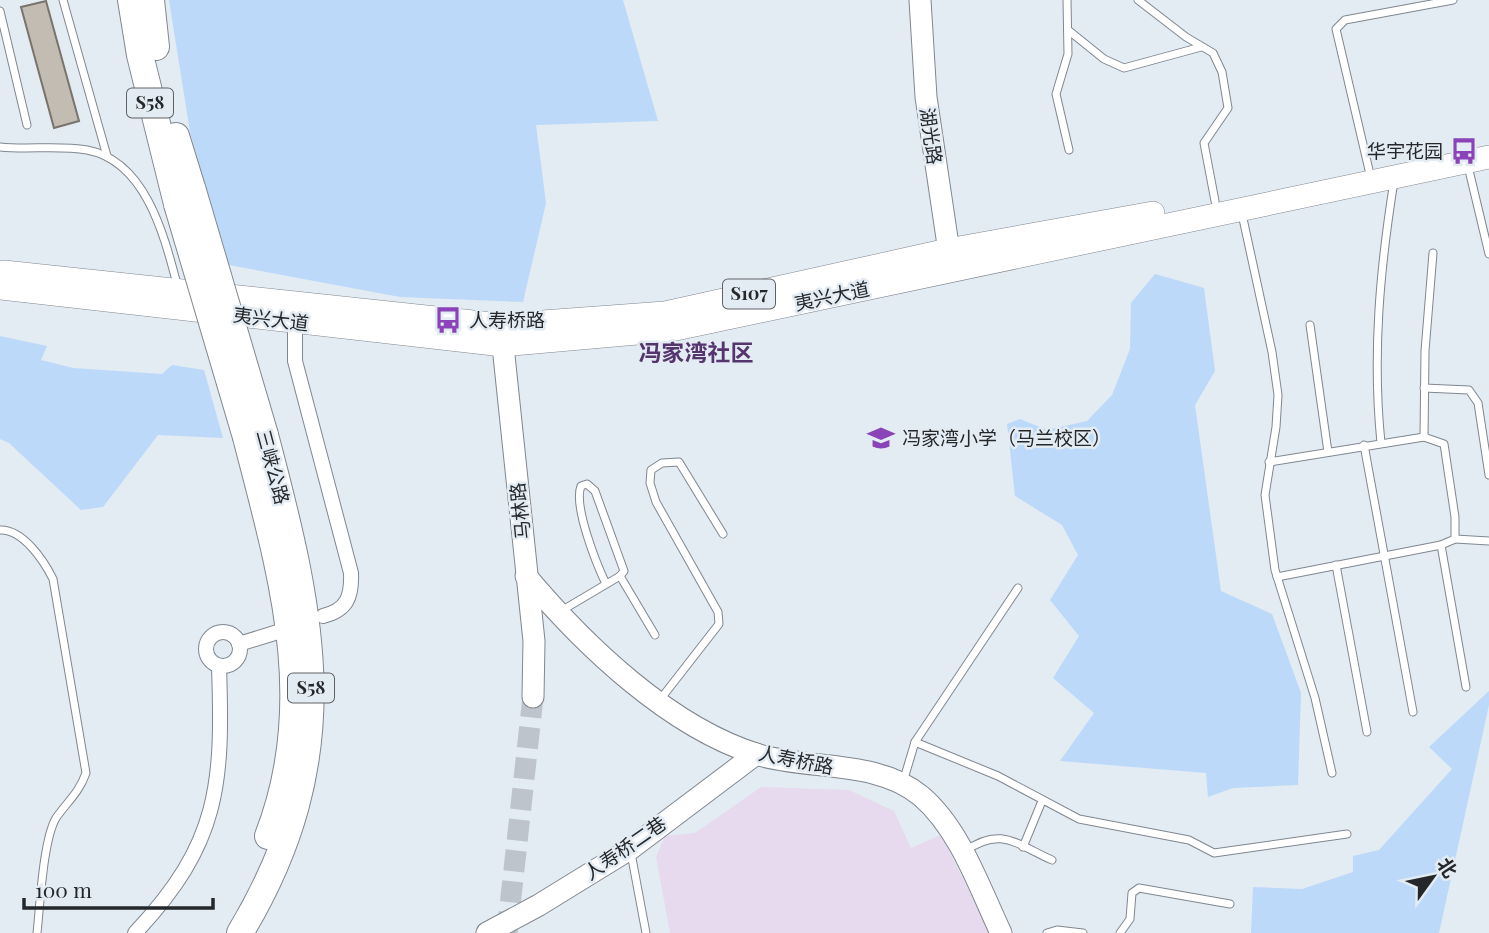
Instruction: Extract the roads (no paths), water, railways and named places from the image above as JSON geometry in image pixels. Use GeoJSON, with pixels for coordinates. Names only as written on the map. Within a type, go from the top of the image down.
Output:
{"type":"FeatureCollection","features":[{"type":"Feature","properties":{"kind":"highway","name":"三峡公路"},"geometry":{"type":"LineString","coordinates":[[131,0],[148,93],[185,197],[302,590],[312,661],[310,727],[301,791],[284,845],[240,933]]}},
{"type":"Feature","properties":{"kind":"highway","name":"三峡公路"},"geometry":{"type":"LineString","coordinates":[[151,0],[155,42],[185,197]]}},
{"type":"Feature","properties":{"kind":"highway","name":"三峡公路"},"geometry":{"type":"LineString","coordinates":[[221,933],[255,870],[273,822],[294,713],[285,592],[255,436]]}},
{"type":"Feature","properties":{"kind":"main road","name":"夷兴大道"},"geometry":{"type":"LineString","coordinates":[[950,260],[1215,201],[1489,146]]}},
{"type":"Feature","properties":{"kind":"main road","name":"夷兴大道"},"geometry":{"type":"LineString","coordinates":[[0,288],[295,321],[502,335],[665,313],[1241,209],[1478,159]]}},
{"type":"Feature","properties":{"kind":"main road","name":"夷兴大道"},"geometry":{"type":"LineString","coordinates":[[0,272],[178,291],[502,335]]}},
{"type":"Feature","properties":{"kind":"street","name":"湖光路"},"geometry":{"type":"LineString","coordinates":[[920,0],[926,97],[950,260]]}},
{"type":"Feature","properties":{"kind":"street"},"geometry":{"type":"LineString","coordinates":[[295,321],[295,361],[351,573],[351,589],[346,605],[336,613],[323,616]]}},
{"type":"Feature","properties":{"kind":"street","name":"马林路"},"geometry":{"type":"LineString","coordinates":[[502,335],[534,641],[533,697]]}},
{"type":"Feature","properties":{"kind":"street","name":"人寿桥路"},"geometry":{"type":"LineString","coordinates":[[526,576],[558,613],[620,672],[690,721],[756,754],[786,762],[883,775],[902,783],[923,797],[941,817],[962,853],[1001,933]]}},
{"type":"Feature","properties":{"kind":"street"},"geometry":{"type":"LineString","coordinates":[[239,644],[281,631]]}},
{"type":"Feature","properties":{"kind":"street"},"geometry":{"type":"LineString","coordinates":[[135,933],[176,884],[205,833],[215,797],[221,759],[219,666],[206,655],[209,639],[218,633],[228,633],[239,644]]}},
{"type":"Feature","properties":{"kind":"street"},"geometry":{"type":"LineString","coordinates":[[219,666],[236,661],[239,644]]}},
{"type":"Feature","properties":{"kind":"street","name":"人寿桥二巷"},"geometry":{"type":"LineString","coordinates":[[487,933],[539,905],[630,849],[756,754]]}},
{"type":"Feature","properties":{"kind":"lane"},"geometry":{"type":"LineString","coordinates":[[63,0],[107,156],[143,193],[160,225],[178,291]]}},
{"type":"Feature","properties":{"kind":"lane"},"geometry":{"type":"LineString","coordinates":[[1067,0],[1068,54],[1056,94],[1069,150]]}},
{"type":"Feature","properties":{"kind":"lane"},"geometry":{"type":"LineString","coordinates":[[1138,0],[1213,53],[1222,72],[1228,108],[1204,143],[1215,201]]}},
{"type":"Feature","properties":{"kind":"lane"},"geometry":{"type":"LineString","coordinates":[[1368,170],[1336,29],[1345,20],[1453,0]]}},
{"type":"Feature","properties":{"kind":"lane"},"geometry":{"type":"LineString","coordinates":[[0,11],[27,125]]}},
{"type":"Feature","properties":{"kind":"lane"},"geometry":{"type":"LineString","coordinates":[[1068,30],[1104,59],[1124,68],[1201,47]]}},
{"type":"Feature","properties":{"kind":"lane"},"geometry":{"type":"LineString","coordinates":[[0,147],[53,147],[107,156]]}},
{"type":"Feature","properties":{"kind":"lane"},"geometry":{"type":"LineString","coordinates":[[1478,159],[1489,254]]}},
{"type":"Feature","properties":{"kind":"lane"},"geometry":{"type":"LineString","coordinates":[[1381,443],[1376,390],[1376,325],[1395,177]]}},
{"type":"Feature","properties":{"kind":"lane"},"geometry":{"type":"LineString","coordinates":[[1241,209],[1272,352],[1278,396],[1265,495],[1277,577],[1315,698],[1332,773]]}},
{"type":"Feature","properties":{"kind":"lane"},"geometry":{"type":"LineString","coordinates":[[1424,437],[1424,388],[1433,253]]}},
{"type":"Feature","properties":{"kind":"lane"},"geometry":{"type":"LineString","coordinates":[[1310,326],[1328,452]]}},
{"type":"Feature","properties":{"kind":"lane"},"geometry":{"type":"LineString","coordinates":[[1424,388],[1469,390],[1478,403],[1489,475]]}},
{"type":"Feature","properties":{"kind":"lane"},"geometry":{"type":"LineString","coordinates":[[1269,462],[1424,437],[1444,444],[1455,517],[1454,539]]}},
{"type":"Feature","properties":{"kind":"lane"},"geometry":{"type":"LineString","coordinates":[[1364,445],[1413,712]]}},
{"type":"Feature","properties":{"kind":"lane"},"geometry":{"type":"LineString","coordinates":[[659,701],[719,624],[718,612],[656,502],[650,483],[651,470],[662,463],[679,462],[723,534]]}},
{"type":"Feature","properties":{"kind":"lane"},"geometry":{"type":"LineString","coordinates":[[558,613],[620,576],[624,565],[604,522],[592,486],[581,486],[579,497],[591,546],[606,584]]}},
{"type":"Feature","properties":{"kind":"lane"},"geometry":{"type":"LineString","coordinates":[[0,530],[19,536],[45,561],[53,579],[86,773],[80,790],[57,818],[50,835],[37,933]]}},
{"type":"Feature","properties":{"kind":"lane"},"geometry":{"type":"LineString","coordinates":[[1277,577],[1441,545],[1454,539],[1489,541]]}},
{"type":"Feature","properties":{"kind":"lane"},"geometry":{"type":"LineString","coordinates":[[1441,545],[1466,687]]}},
{"type":"Feature","properties":{"kind":"lane"},"geometry":{"type":"LineString","coordinates":[[1336,565],[1367,732]]}},
{"type":"Feature","properties":{"kind":"lane"},"geometry":{"type":"LineString","coordinates":[[620,576],[654,635]]}},
{"type":"Feature","properties":{"kind":"lane"},"geometry":{"type":"LineString","coordinates":[[902,783],[915,742],[1018,588]]}},
{"type":"Feature","properties":{"kind":"lane"},"geometry":{"type":"LineString","coordinates":[[915,742],[998,776],[1079,819],[1189,840],[1214,853],[1347,834]]}},
{"type":"Feature","properties":{"kind":"lane"},"geometry":{"type":"LineString","coordinates":[[1023,847],[1042,801]]}},
{"type":"Feature","properties":{"kind":"lane"},"geometry":{"type":"LineString","coordinates":[[962,853],[989,837],[1000,837],[1052,860]]}},
{"type":"Feature","properties":{"kind":"lane"},"geometry":{"type":"LineString","coordinates":[[630,849],[646,933]]}},
{"type":"Feature","properties":{"kind":"lane"},"geometry":{"type":"LineString","coordinates":[[1120,933],[1130,919],[1132,893],[1139,888],[1230,904]]}},
{"type":"Feature","properties":{"kind":"lane"},"geometry":{"type":"LineString","coordinates":[[1047,933],[1057,930],[1083,933]]}},
{"type":"Feature","properties":{"kind":"tunnel"},"geometry":{"type":"LineString","coordinates":[[507,933],[533,697]]}},
{"type":"Feature","properties":{"kind":"place","name":"华宇花园"},"geometry":{"type":"Point","coordinates":[1464,151]}},
{"type":"Feature","properties":{"kind":"place","name":"人寿桥路"},"geometry":{"type":"Point","coordinates":[448,320]}},
{"type":"Feature","properties":{"kind":"place","name":"冯家湾小学（马兰校区）"},"geometry":{"type":"Point","coordinates":[881,438]}},
{"type":"Feature","properties":{"kind":"district","name":"冯家湾社区"},"geometry":{"type":"Point","coordinates":[696,353]}}]}
